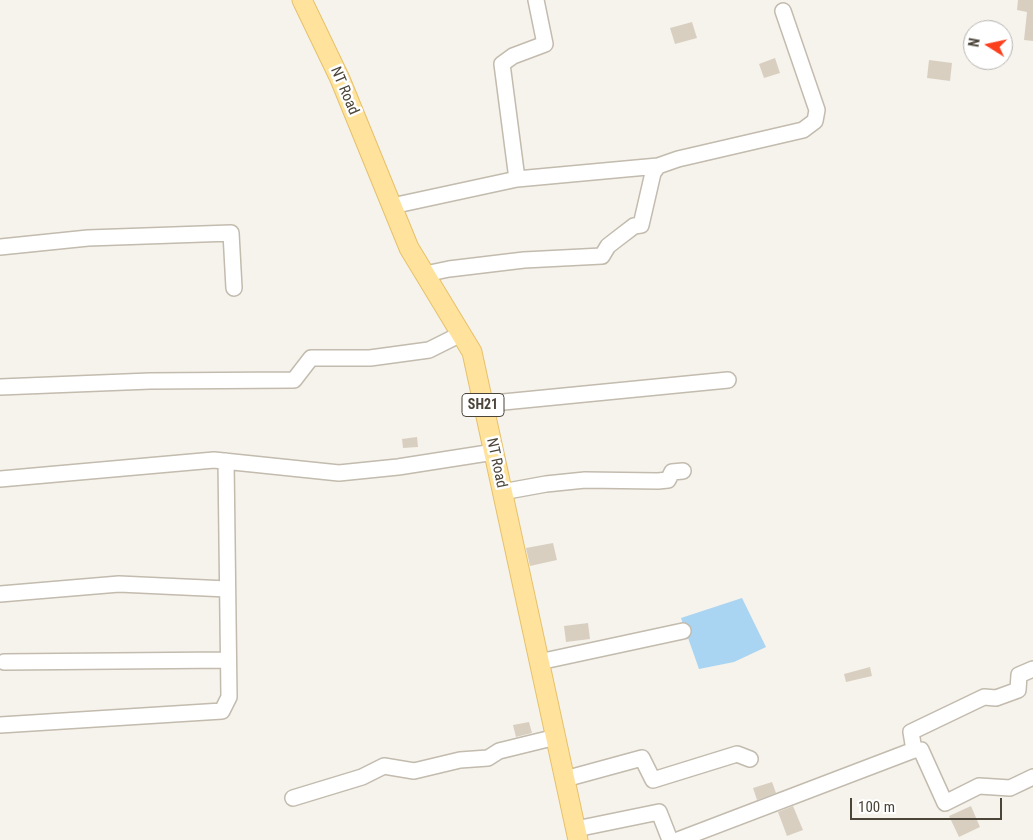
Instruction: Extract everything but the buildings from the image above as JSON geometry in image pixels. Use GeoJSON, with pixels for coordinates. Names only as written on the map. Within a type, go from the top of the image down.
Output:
{"type":"FeatureCollection","features":[{"type":"Feature","properties":{"kind":"main road","name":"NT Road"},"geometry":{"type":"LineString","coordinates":[[302,0],[340,79],[409,248],[472,352],[577,834]]}},
{"type":"Feature","properties":{"kind":"street"},"geometry":{"type":"LineString","coordinates":[[517,179],[502,64],[513,56],[545,44],[536,0]]}},
{"type":"Feature","properties":{"kind":"street"},"geometry":{"type":"LineString","coordinates":[[392,206],[517,179],[658,166],[678,158],[803,130],[815,121],[817,110],[783,11]]}},
{"type":"Feature","properties":{"kind":"street"},"geometry":{"type":"LineString","coordinates":[[425,274],[449,269],[524,260],[602,256],[608,246],[617,239],[634,226],[642,225],[653,173],[658,166]]}},
{"type":"Feature","properties":{"kind":"street"},"geometry":{"type":"LineString","coordinates":[[0,247],[88,238],[230,233],[234,288]]}},
{"type":"Feature","properties":{"kind":"street"},"geometry":{"type":"LineString","coordinates":[[0,387],[150,381],[294,380],[310,358],[370,358],[429,350],[461,334]]}},
{"type":"Feature","properties":{"kind":"street"},"geometry":{"type":"LineString","coordinates":[[483,404],[728,380]]}},
{"type":"Feature","properties":{"kind":"street"},"geometry":{"type":"LineString","coordinates":[[0,479],[214,460],[339,473],[398,467],[494,452]]}},
{"type":"Feature","properties":{"kind":"street"},"geometry":{"type":"LineString","coordinates":[[0,725],[222,711],[229,697],[227,660],[226,461]]}},
{"type":"Feature","properties":{"kind":"street"},"geometry":{"type":"LineString","coordinates":[[502,492],[546,484],[585,480],[668,480],[672,472],[683,471]]}},
{"type":"Feature","properties":{"kind":"street"},"geometry":{"type":"LineString","coordinates":[[0,594],[119,584],[227,589]]}},
{"type":"Feature","properties":{"kind":"street"},"geometry":{"type":"LineString","coordinates":[[539,662],[683,631]]}},
{"type":"Feature","properties":{"kind":"street"},"geometry":{"type":"LineString","coordinates":[[4,662],[227,660]]}},
{"type":"Feature","properties":{"kind":"street"},"geometry":{"type":"LineString","coordinates":[[914,750],[911,732],[984,697],[996,698],[1018,690],[1019,675],[1033,669]]}},
{"type":"Feature","properties":{"kind":"street"},"geometry":{"type":"LineString","coordinates":[[293,798],[362,777],[384,766],[414,771],[460,760],[488,758],[499,751],[556,737]]}},
{"type":"Feature","properties":{"kind":"street"},"geometry":{"type":"LineString","coordinates":[[678,840],[914,750],[921,750],[944,804],[979,786],[1010,788],[1033,777]]}},
{"type":"Feature","properties":{"kind":"street"},"geometry":{"type":"LineString","coordinates":[[565,779],[642,758],[653,780],[737,754],[750,759]]}},
{"type":"Feature","properties":{"kind":"street"},"geometry":{"type":"LineString","coordinates":[[577,834],[659,812],[670,840]]}},
{"type":"Feature","properties":{"kind":"water"},"geometry":{"type":"Polygon","coordinates":[[[742,598],[766,647],[734,662],[699,669],[681,618],[742,598]]]}}]}
